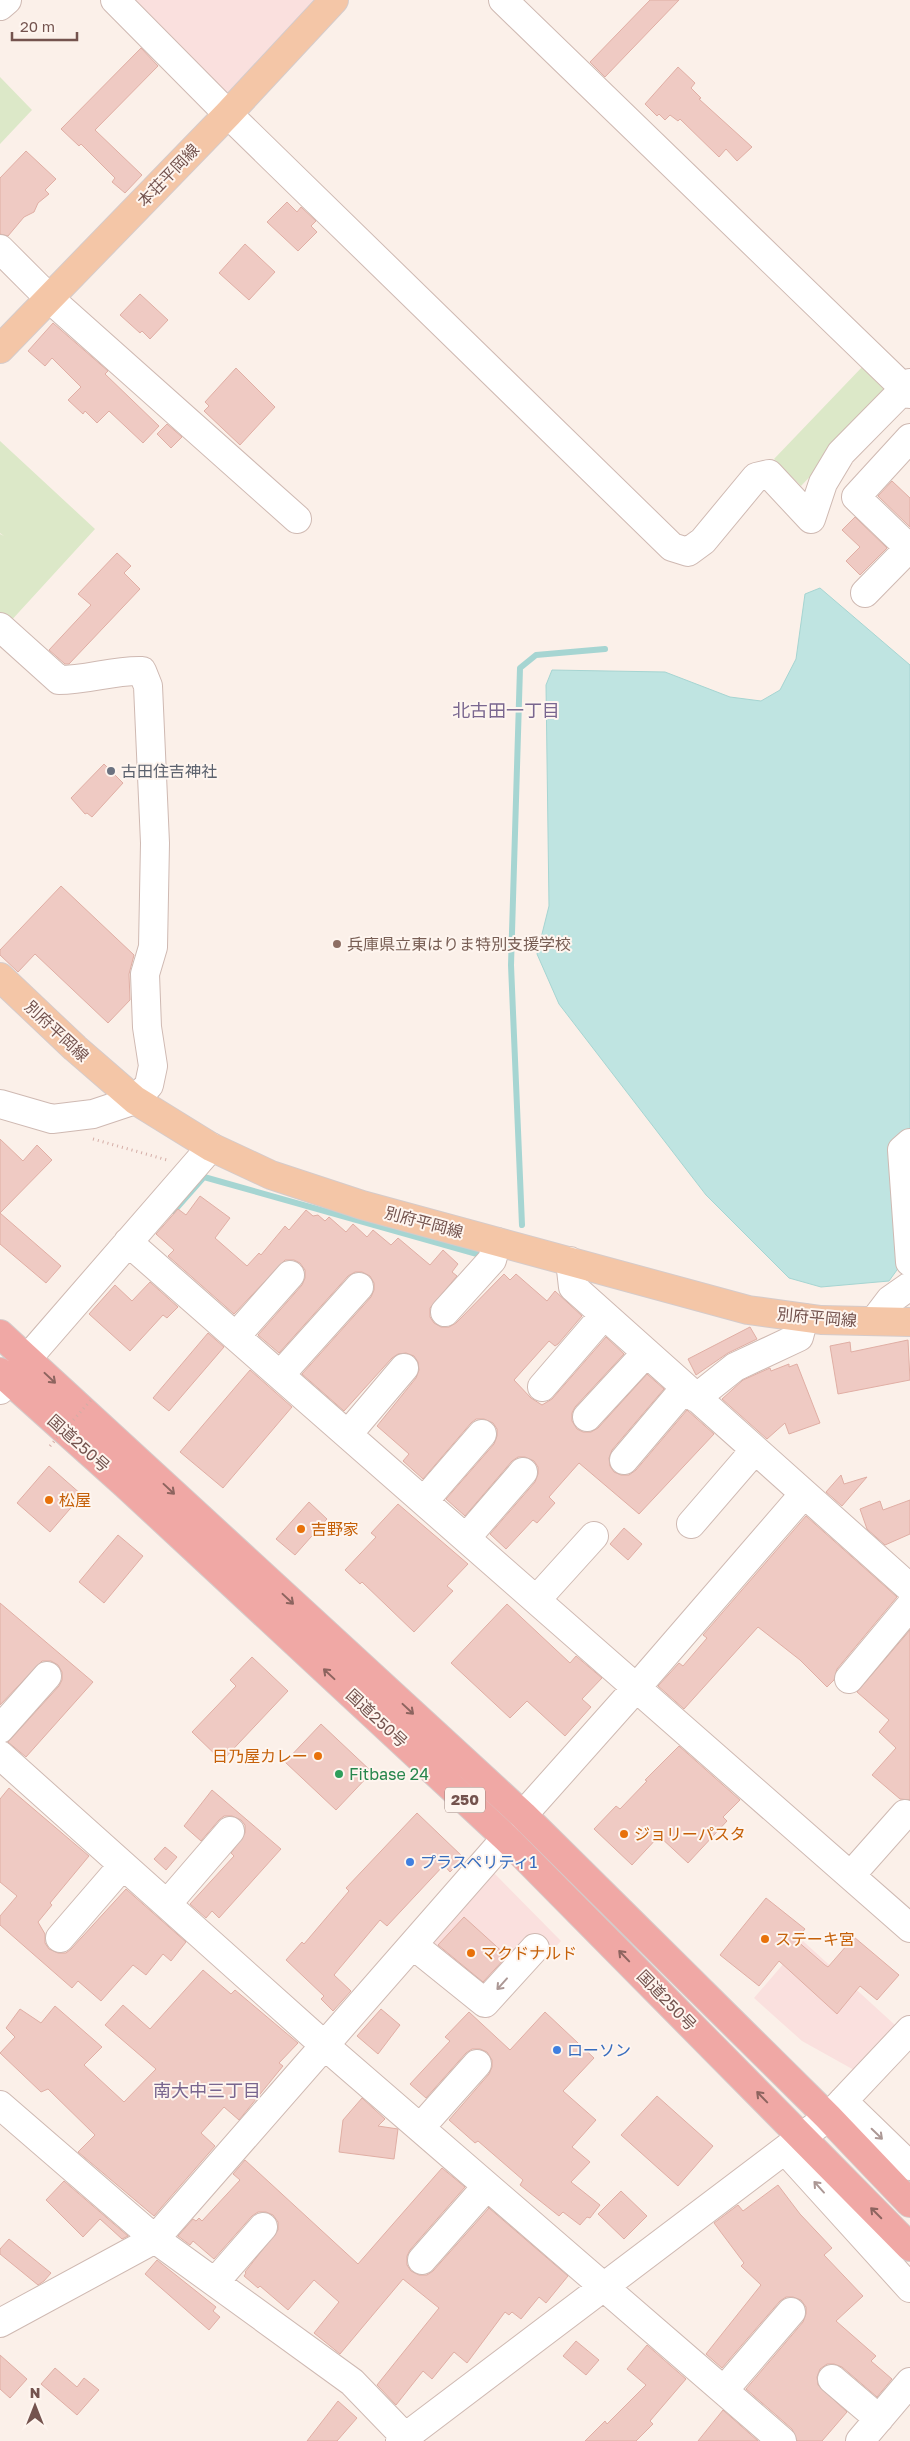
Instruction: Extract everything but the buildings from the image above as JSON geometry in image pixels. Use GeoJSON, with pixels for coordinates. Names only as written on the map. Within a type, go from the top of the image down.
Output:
{"type":"FeatureCollection","features":[{"type":"Feature","properties":{"kind":"highway","name":"国道250号"},"geometry":{"type":"LineString","coordinates":[[0,1334],[523,1815],[836,2109],[910,2203]]}},
{"type":"Feature","properties":{"kind":"highway","name":"国道250号"},"geometry":{"type":"LineString","coordinates":[[3,1381],[124,1484],[506,1838],[793,2144],[910,2248]]}},
{"type":"Feature","properties":{"kind":"main road","name":"本荘平岡線"},"geometry":{"type":"LineString","coordinates":[[0,349],[228,114],[334,0]]}},
{"type":"Feature","properties":{"kind":"main road","name":"別府平岡線"},"geometry":{"type":"LineString","coordinates":[[0,976],[75,1048],[135,1100],[211,1147],[280,1178],[362,1205],[748,1310],[804,1318],[910,1322]]}},
{"type":"Feature","properties":{"kind":"street"},"geometry":{"type":"LineString","coordinates":[[0,6],[6,0]]}},
{"type":"Feature","properties":{"kind":"street"},"geometry":{"type":"LineString","coordinates":[[115,0],[228,114],[672,547],[688,552],[703,541],[756,477],[769,474],[811,519],[823,483],[841,453],[908,388],[503,0]]}},
{"type":"Feature","properties":{"kind":"street"},"geometry":{"type":"LineString","coordinates":[[0,249],[49,298],[297,520]]}},
{"type":"Feature","properties":{"kind":"street"},"geometry":{"type":"LineString","coordinates":[[865,594],[910,548],[856,497],[910,438]]}},
{"type":"Feature","properties":{"kind":"street"},"geometry":{"type":"LineString","coordinates":[[0,626],[59,680],[80,680],[123,670],[142,672],[148,686],[155,843],[154,947],[145,974],[147,1027],[153,1066],[149,1085],[135,1100],[93,1114],[52,1119],[0,1104]]}},
{"type":"Feature","properties":{"kind":"street"},"geometry":{"type":"LineString","coordinates":[[910,1143],[902,1150],[910,1262]]}},
{"type":"Feature","properties":{"kind":"street"},"geometry":{"type":"LineString","coordinates":[[3,1381],[28,1358],[211,1147]]}},
{"type":"Feature","properties":{"kind":"street"},"geometry":{"type":"LineString","coordinates":[[128,1242],[910,1928]]}},
{"type":"Feature","properties":{"kind":"street"},"geometry":{"type":"LineString","coordinates":[[445,1312],[492,1260],[497,1242]]}},
{"type":"Feature","properties":{"kind":"street"},"geometry":{"type":"LineString","coordinates":[[570,1262],[573,1287],[803,1495],[910,1588]]}},
{"type":"Feature","properties":{"kind":"street"},"geometry":{"type":"LineString","coordinates":[[236,1336],[290,1275]]}},
{"type":"Feature","properties":{"kind":"street"},"geometry":{"type":"LineString","coordinates":[[280,1375],[359,1286]]}},
{"type":"Feature","properties":{"kind":"street"},"geometry":{"type":"LineString","coordinates":[[874,1321],[890,1300],[910,1286]]}},
{"type":"Feature","properties":{"kind":"street"},"geometry":{"type":"LineString","coordinates":[[542,1387],[604,1316]]}},
{"type":"Feature","properties":{"kind":"street"},"geometry":{"type":"LineString","coordinates":[[624,1460],[691,1393],[735,1367],[799,1337],[804,1318]]}},
{"type":"Feature","properties":{"kind":"street"},"geometry":{"type":"LineString","coordinates":[[587,1417],[646,1353]]}},
{"type":"Feature","properties":{"kind":"street"},"geometry":{"type":"LineString","coordinates":[[348,1434],[404,1368]]}},
{"type":"Feature","properties":{"kind":"street"},"geometry":{"type":"LineString","coordinates":[[424,1501],[482,1434]]}},
{"type":"Feature","properties":{"kind":"street"},"geometry":{"type":"LineString","coordinates":[[690,1524],[754,1451]]}},
{"type":"Feature","properties":{"kind":"street"},"geometry":{"type":"LineString","coordinates":[[466,1538],[523,1472]]}},
{"type":"Feature","properties":{"kind":"street"},"geometry":{"type":"LineString","coordinates":[[523,1815],[637,1687],[803,1495]]}},
{"type":"Feature","properties":{"kind":"street"},"geometry":{"type":"LineString","coordinates":[[537,1599],[594,1536]]}},
{"type":"Feature","properties":{"kind":"street"},"geometry":{"type":"LineString","coordinates":[[849,1679],[910,1606]]}},
{"type":"Feature","properties":{"kind":"street"},"geometry":{"type":"LineString","coordinates":[[0,1729],[47,1676]]}},
{"type":"Feature","properties":{"kind":"street"},"geometry":{"type":"LineString","coordinates":[[5,1770],[123,1866],[324,2045],[782,2441]]}},
{"type":"Feature","properties":{"kind":"street"},"geometry":{"type":"LineString","coordinates":[[851,1876],[900,1810]]}},
{"type":"Feature","properties":{"kind":"street"},"geometry":{"type":"LineString","coordinates":[[167,1904],[230,1832]]}},
{"type":"Feature","properties":{"kind":"street"},"geometry":{"type":"LineString","coordinates":[[0,2323],[155,2239],[506,1838]]}},
{"type":"Feature","properties":{"kind":"street"},"geometry":{"type":"LineString","coordinates":[[60,1938],[123,1866]]}},
{"type":"Feature","properties":{"kind":"street"},"geometry":{"type":"LineString","coordinates":[[413,1945],[485,2004],[535,1948]]}},
{"type":"Feature","properties":{"kind":"street"},"geometry":{"type":"LineString","coordinates":[[0,2105],[155,2239],[352,2382],[405,2440],[603,2286],[793,2144],[836,2109],[910,2030]]}},
{"type":"Feature","properties":{"kind":"street"},"geometry":{"type":"LineString","coordinates":[[420,2128],[477,2064]]}},
{"type":"Feature","properties":{"kind":"street"},"geometry":{"type":"LineString","coordinates":[[836,2109],[910,2166]]}},
{"type":"Feature","properties":{"kind":"street"},"geometry":{"type":"LineString","coordinates":[[793,2144],[910,2288]]}},
{"type":"Feature","properties":{"kind":"street"},"geometry":{"type":"LineString","coordinates":[[422,2260],[487,2186]]}},
{"type":"Feature","properties":{"kind":"street"},"geometry":{"type":"LineString","coordinates":[[215,2282],[263,2227]]}},
{"type":"Feature","properties":{"kind":"street"},"geometry":{"type":"LineString","coordinates":[[724,2390],[791,2312]]}},
{"type":"Feature","properties":{"kind":"street"},"geometry":{"type":"LineString","coordinates":[[832,2379],[879,2419]]}},
{"type":"Feature","properties":{"kind":"street"},"geometry":{"type":"LineString","coordinates":[[860,2441],[910,2382]]}},
{"type":"Feature","properties":{"kind":"path"},"geometry":{"type":"LineString","coordinates":[[50,1446],[93,1398]]}},
{"type":"Feature","properties":{"kind":"shaded area"},"geometry":{"type":"Polygon","coordinates":[[[123,0],[322,0],[228,97],[123,0]]]}},
{"type":"Feature","properties":{"kind":"shaded area"},"geometry":{"type":"Polygon","coordinates":[[[491,1870],[561,1941],[489,2019],[414,1956],[491,1870]]]}},
{"type":"Feature","properties":{"kind":"shaded area"},"geometry":{"type":"Polygon","coordinates":[[[803,1941],[895,2025],[854,2070],[802,2041],[754,1998],[803,1941]]]}},
{"type":"Feature","properties":{"kind":"green space"},"geometry":{"type":"Polygon","coordinates":[[[0,77],[32,110],[0,144],[0,77]]]}},
{"type":"Feature","properties":{"kind":"green space"},"geometry":{"type":"Polygon","coordinates":[[[864,365],[892,391],[801,486],[774,459],[864,365]]]}},
{"type":"Feature","properties":{"kind":"green space"},"geometry":{"type":"Polygon","coordinates":[[[0,441],[95,529],[9,623],[0,615],[0,534],[4,536],[0,533],[0,441]]]}},
{"type":"Feature","properties":{"kind":"water"},"geometry":{"type":"Polygon","coordinates":[[[820,588],[910,665],[910,1132],[902,1263],[889,1281],[821,1287],[789,1278],[706,1195],[559,1004],[537,954],[549,906],[546,685],[552,670],[665,672],[730,697],[761,701],[780,690],[796,659],[805,594],[820,588]]]}},
{"type":"Feature","properties":{"kind":"waterway"},"geometry":{"type":"LineString","coordinates":[[522,1225],[511,965],[520,668],[536,655],[605,649]]}},
{"type":"Feature","properties":{"kind":"waterway"},"geometry":{"type":"LineString","coordinates":[[174,1211],[204,1177],[477,1254]]}},
{"type":"Feature","properties":{"kind":"place","name":"古田住吉神社"},"geometry":{"type":"Point","coordinates":[111,771]}},
{"type":"Feature","properties":{"kind":"place","name":"兵庫県立東はりま特別支援学校"},"geometry":{"type":"Point","coordinates":[337,944]}},
{"type":"Feature","properties":{"kind":"place","name":"松屋"},"geometry":{"type":"Point","coordinates":[49,1500]}},
{"type":"Feature","properties":{"kind":"place","name":"吉野家"},"geometry":{"type":"Point","coordinates":[301,1529]}},
{"type":"Feature","properties":{"kind":"place","name":"日乃屋カレー"},"geometry":{"type":"Point","coordinates":[318,1756]}},
{"type":"Feature","properties":{"kind":"place","name":"Fitbase 24"},"geometry":{"type":"Point","coordinates":[339,1774]}},
{"type":"Feature","properties":{"kind":"place","name":"ジョリーパスタ"},"geometry":{"type":"Point","coordinates":[624,1834]}},
{"type":"Feature","properties":{"kind":"place","name":"プラスペリティ1"},"geometry":{"type":"Point","coordinates":[410,1862]}},
{"type":"Feature","properties":{"kind":"place","name":"ステーキ宮"},"geometry":{"type":"Point","coordinates":[765,1939]}},
{"type":"Feature","properties":{"kind":"place","name":"マクドナルド"},"geometry":{"type":"Point","coordinates":[471,1953]}},
{"type":"Feature","properties":{"kind":"place","name":"ローソン"},"geometry":{"type":"Point","coordinates":[557,2050]}},
{"type":"Feature","properties":{"kind":"district","name":"北古田一丁目"},"geometry":{"type":"Point","coordinates":[506,711]}},
{"type":"Feature","properties":{"kind":"district","name":"南大中三丁目"},"geometry":{"type":"Point","coordinates":[207,2091]}}]}
